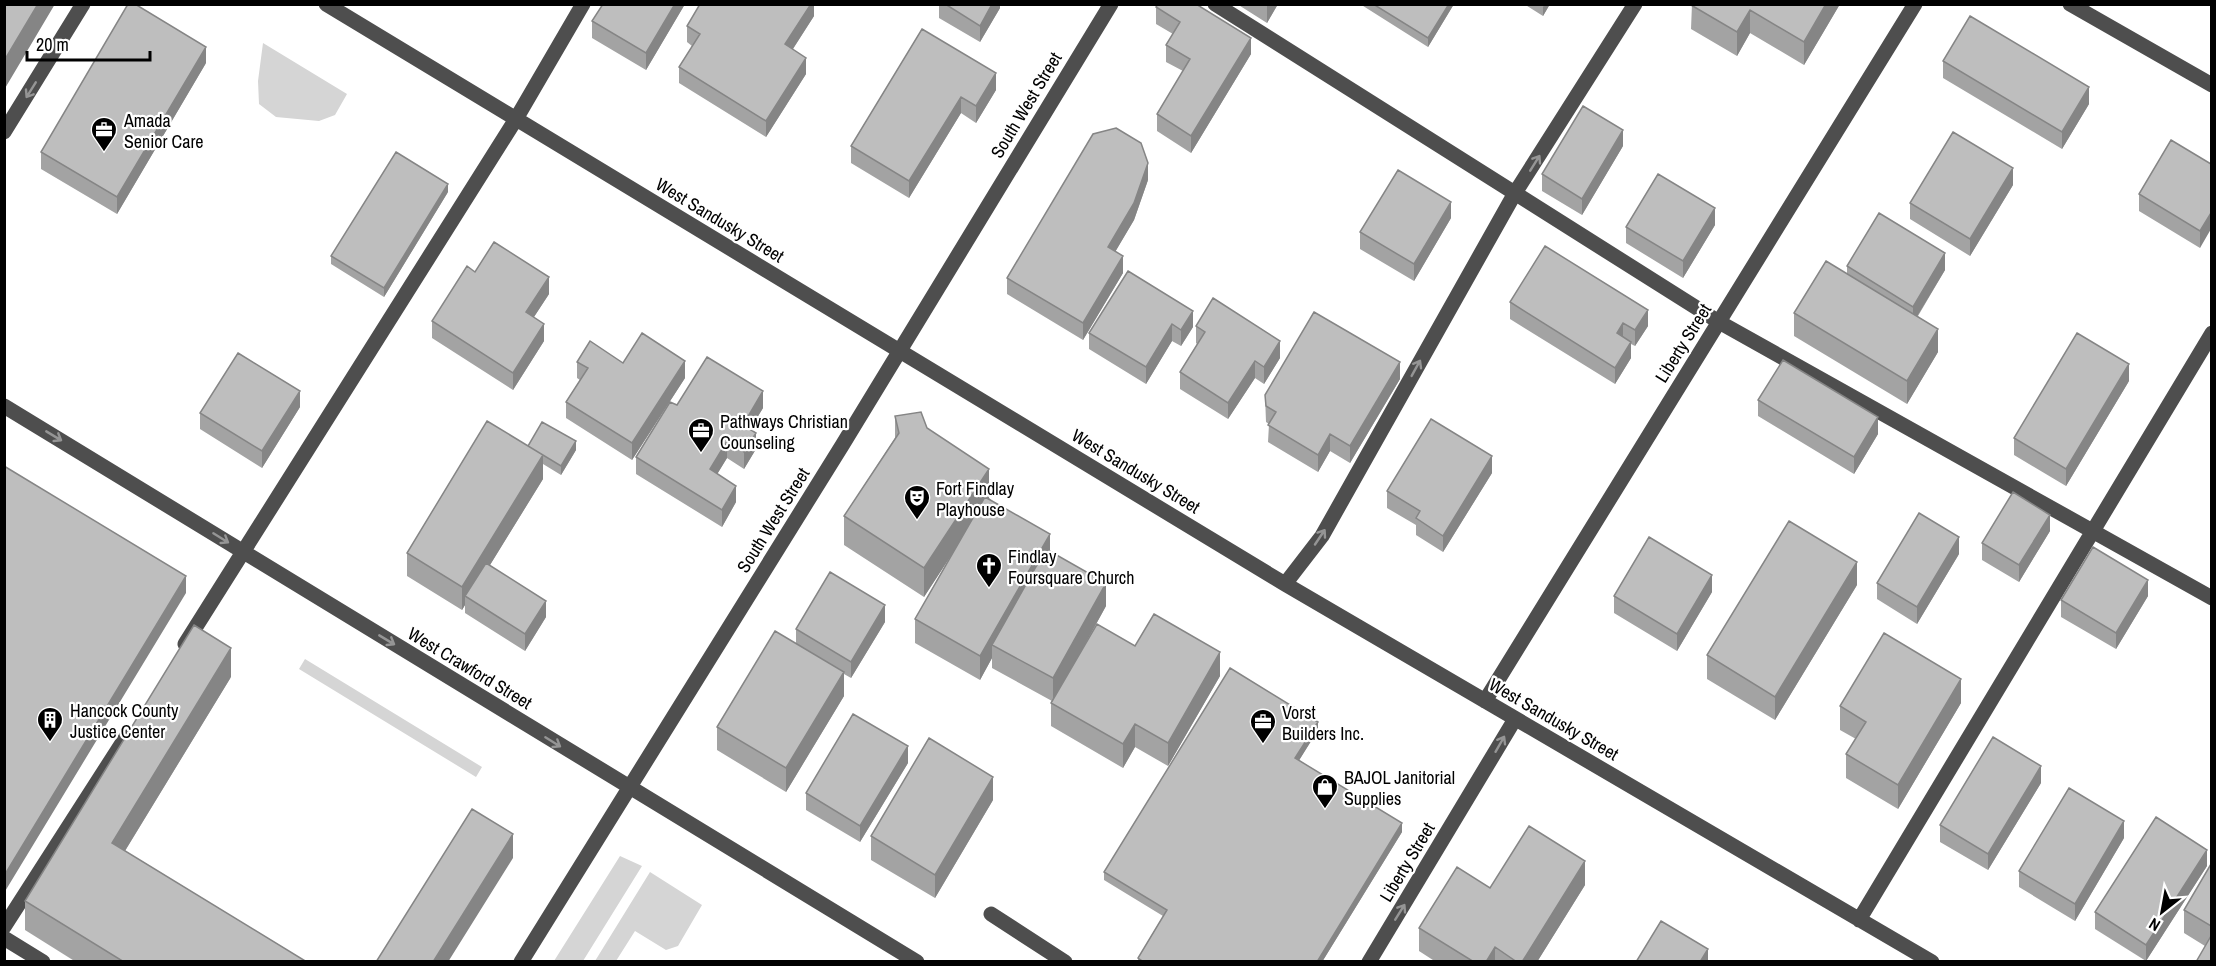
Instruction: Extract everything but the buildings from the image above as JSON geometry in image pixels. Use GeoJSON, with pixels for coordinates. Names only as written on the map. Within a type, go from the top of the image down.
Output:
{"type":"FeatureCollection","features":[{"type":"Feature","properties":{"kind":"street"},"geometry":{"type":"LineString","coordinates":[[4,132],[83,4]]}},
{"type":"Feature","properties":{"kind":"street","name":"West Sandusky Street"},"geometry":{"type":"LineString","coordinates":[[326,4],[1285,584],[1932,962]]}},
{"type":"Feature","properties":{"kind":"street"},"geometry":{"type":"LineString","coordinates":[[174,662],[516,119],[584,4]]}},
{"type":"Feature","properties":{"kind":"street","name":"South West Street"},"geometry":{"type":"LineString","coordinates":[[521,962],[1111,4]]}},
{"type":"Feature","properties":{"kind":"street"},"geometry":{"type":"LineString","coordinates":[[1215,4],[1719,321],[2211,598]]}},
{"type":"Feature","properties":{"kind":"street"},"geometry":{"type":"LineString","coordinates":[[1285,584],[1322,536],[1515,193],[1635,4]]}},
{"type":"Feature","properties":{"kind":"street","name":"Liberty Street"},"geometry":{"type":"LineString","coordinates":[[1485,701],[1915,4]]}},
{"type":"Feature","properties":{"kind":"street"},"geometry":{"type":"LineString","coordinates":[[2070,4],[2211,86]]}},
{"type":"Feature","properties":{"kind":"street"},"geometry":{"type":"LineString","coordinates":[[1859,920],[2211,333]]}},
{"type":"Feature","properties":{"kind":"street","name":"West Crawford Street"},"geometry":{"type":"LineString","coordinates":[[4,406],[917,962]]}},
{"type":"Feature","properties":{"kind":"street","name":"Liberty Street"},"geometry":{"type":"LineString","coordinates":[[1369,962],[1515,719]]}},
{"type":"Feature","properties":{"kind":"street"},"geometry":{"type":"LineString","coordinates":[[4,927],[136,721]]}},
{"type":"Feature","properties":{"kind":"street"},"geometry":{"type":"LineString","coordinates":[[991,914],[1065,962]]}},
{"type":"Feature","properties":{"kind":"street"},"geometry":{"type":"LineString","coordinates":[[4,938],[43,962]]}},
{"type":"Feature","properties":{"kind":"shaded area"},"geometry":{"type":"Polygon","coordinates":[[[263,43],[347,94],[335,115],[319,121],[276,117],[259,104],[258,81],[263,43]]]}},
{"type":"Feature","properties":{"kind":"shaded area"},"geometry":{"type":"Polygon","coordinates":[[[305,659],[482,767],[476,777],[299,669],[305,659]]]}},
{"type":"Feature","properties":{"kind":"shaded area"},"geometry":{"type":"Polygon","coordinates":[[[620,856],[642,866],[583,961],[554,961],[620,856]]]}},
{"type":"Feature","properties":{"kind":"shaded area"},"geometry":{"type":"Polygon","coordinates":[[[650,872],[702,905],[678,946],[666,950],[635,931],[616,961],[595,961],[650,872]]]}},
{"type":"Feature","properties":{"kind":"place","name":"Amada Senior Care"},"geometry":{"type":"Point","coordinates":[104,153]}},
{"type":"Feature","properties":{"kind":"place","name":"Pathways Christian Counseling"},"geometry":{"type":"Point","coordinates":[701,454]}},
{"type":"Feature","properties":{"kind":"place","name":"Fort Findlay Playhouse"},"geometry":{"type":"Point","coordinates":[917,521]}},
{"type":"Feature","properties":{"kind":"place","name":"Findlay Foursquare Church"},"geometry":{"type":"Point","coordinates":[989,589]}},
{"type":"Feature","properties":{"kind":"place","name":"Hancock County Justice Center"},"geometry":{"type":"Point","coordinates":[50,743]}},
{"type":"Feature","properties":{"kind":"place","name":"Vorst Builders Inc."},"geometry":{"type":"Point","coordinates":[1263,745]}},
{"type":"Feature","properties":{"kind":"place","name":"BAJOL Janitorial Supplies"},"geometry":{"type":"Point","coordinates":[1325,810]}}]}
